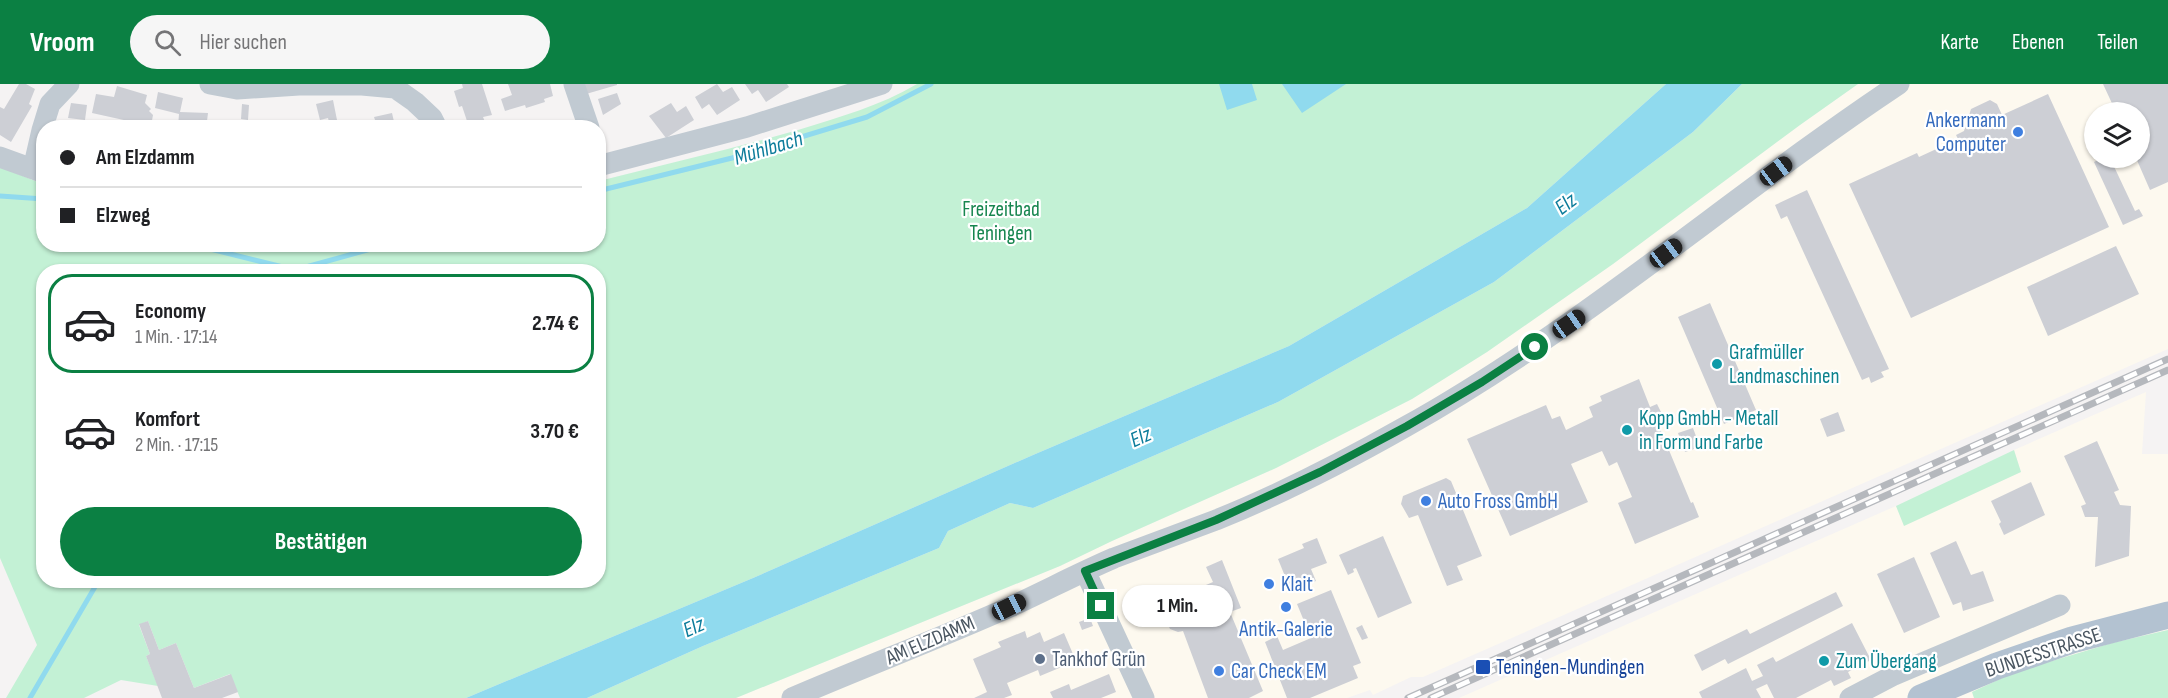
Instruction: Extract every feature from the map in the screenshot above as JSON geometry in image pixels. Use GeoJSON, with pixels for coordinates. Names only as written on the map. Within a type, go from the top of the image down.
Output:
{"type":"FeatureCollection","features":[{"type":"Feature","properties":{"kind":"main road","name":"BUNDESSTRASSE"},"geometry":{"type":"LineString","coordinates":[[1921,698],[1997,666],[2072,640],[2168,615]]}},
{"type":"Feature","properties":{"kind":"street"},"geometry":{"type":"LineString","coordinates":[[45,120],[51,104],[69,84]]}},
{"type":"Feature","properties":{"kind":"street"},"geometry":{"type":"LineString","coordinates":[[210,84],[237,89],[299,85],[362,85],[395,88],[416,102],[433,120]]}},
{"type":"Feature","properties":{"kind":"street"},"geometry":{"type":"LineString","coordinates":[[574,84],[586,120]]}},
{"type":"Feature","properties":{"kind":"street"},"geometry":{"type":"LineString","coordinates":[[606,161],[747,127],[882,84]]}},
{"type":"Feature","properties":{"kind":"street","name":"AM ELZDAMM"},"geometry":{"type":"LineString","coordinates":[[792,698],[1009,607],[1085,571],[1216,520],[1302,481],[1407,426],[1553,335],[1814,143],[1899,84]]}},
{"type":"Feature","properties":{"kind":"street"},"geometry":{"type":"LineString","coordinates":[[1,157],[36,170]]}},
{"type":"Feature","properties":{"kind":"street"},"geometry":{"type":"LineString","coordinates":[[1085,571],[1144,698]]}},
{"type":"Feature","properties":{"kind":"street"},"geometry":{"type":"LineString","coordinates":[[1850,698],[1894,675],[2060,605]]}},
{"type":"Feature","properties":{"kind":"shaded area"},"geometry":{"type":"Polygon","coordinates":[[[1858,84],[2168,84],[2168,349],[1423,677],[1411,677],[1373,695],[1370,690],[1347,698],[736,698],[1060,566],[1276,468],[1412,399],[1487,352],[1613,264],[1858,84]]]}},
{"type":"Feature","properties":{"kind":"shaded area"},"geometry":{"type":"Polygon","coordinates":[[[2146,392],[2142,454],[2168,454],[2168,630],[2112,643],[1972,692],[1974,698],[1459,698],[1896,506],[1904,525],[2021,472],[2014,450],[2146,392]]]}},
{"type":"Feature","properties":{"kind":"green space","name":"Freizeitbad Teningen"},"geometry":{"type":"Polygon","coordinates":[[[917,84],[1666,84],[1527,208],[1289,346],[753,578],[466,698],[240,698],[230,674],[194,688],[176,643],[159,650],[148,621],[139,625],[150,654],[146,656],[158,686],[121,680],[84,698],[6,698],[37,645],[0,558],[0,167],[36,181],[36,252],[606,252],[606,179],[798,130],[889,99],[917,84]]]}},
{"type":"Feature","properties":{"kind":"green space"},"geometry":{"type":"Polygon","coordinates":[[[1742,84],[1858,84],[1613,264],[1487,352],[1412,399],[1276,468],[1060,566],[736,698],[587,698],[703,646],[939,548],[948,531],[1010,503],[1033,508],[1278,402],[1494,282],[1693,132],[1742,84]]]}},
{"type":"Feature","properties":{"kind":"green space"},"geometry":{"type":"Polygon","coordinates":[[[2014,450],[2021,472],[1904,526],[1896,506],[2014,450]]]}},
{"type":"Feature","properties":{"kind":"green space"},"geometry":{"type":"Polygon","coordinates":[[[2168,630],[2168,698],[1974,698],[1972,692],[2015,672],[2112,643],[2168,630]]]}},
{"type":"Feature","properties":{"kind":"water"},"geometry":{"type":"Polygon","coordinates":[[[1219,84],[1252,84],[1257,100],[1227,110],[1219,84]]]}},
{"type":"Feature","properties":{"kind":"water"},"geometry":{"type":"Polygon","coordinates":[[[1282,84],[1346,84],[1302,113],[1282,84]]]}},
{"type":"Feature","properties":{"kind":"water","name":"Elz"},"geometry":{"type":"Polygon","coordinates":[[[1666,84],[1742,84],[1693,132],[1494,282],[1278,402],[1033,508],[1010,503],[948,531],[939,548],[703,646],[587,698],[466,698],[753,578],[1289,346],[1527,208],[1666,84]]]}},
{"type":"Feature","properties":{"kind":"building"},"geometry":{"type":"Polygon","coordinates":[[[19,84],[26,84],[35,89],[29,104],[32,106],[11,142],[0,135],[0,107],[4,109],[19,84]]]}},
{"type":"Feature","properties":{"kind":"building"},"geometry":{"type":"Polygon","coordinates":[[[462,84],[482,84],[492,115],[483,117],[484,120],[467,120],[462,106],[459,107],[454,91],[463,88],[462,84]]]}},
{"type":"Feature","properties":{"kind":"building"},"geometry":{"type":"Polygon","coordinates":[[[508,84],[550,84],[553,96],[544,99],[545,102],[526,108],[525,105],[505,111],[501,99],[512,95],[508,84]]]}},
{"type":"Feature","properties":{"kind":"building"},"geometry":{"type":"Polygon","coordinates":[[[583,84],[617,84],[617,85],[586,94],[583,84]]]}},
{"type":"Feature","properties":{"kind":"building"},"geometry":{"type":"Polygon","coordinates":[[[717,84],[723,92],[732,87],[740,100],[717,115],[709,104],[702,109],[695,97],[717,84]]]}},
{"type":"Feature","properties":{"kind":"building"},"geometry":{"type":"Polygon","coordinates":[[[745,84],[787,84],[789,87],[766,102],[758,90],[752,94],[745,84]]]}},
{"type":"Feature","properties":{"kind":"building"},"geometry":{"type":"Polygon","coordinates":[[[2103,84],[2168,84],[2168,182],[2150,190],[2140,168],[2150,168],[2150,102],[2111,102],[2103,84]]]}},
{"type":"Feature","properties":{"kind":"building"},"geometry":{"type":"Polygon","coordinates":[[[117,86],[147,95],[145,103],[151,109],[149,111],[153,115],[152,120],[124,120],[92,113],[96,94],[114,97],[117,86]]]}},
{"type":"Feature","properties":{"kind":"building"},"geometry":{"type":"Polygon","coordinates":[[[158,92],[183,98],[180,112],[208,113],[207,120],[179,120],[179,114],[155,108],[158,92]]]}},
{"type":"Feature","properties":{"kind":"building"},"geometry":{"type":"Polygon","coordinates":[[[617,93],[621,104],[603,115],[598,99],[617,93]]]}},
{"type":"Feature","properties":{"kind":"building"},"geometry":{"type":"Polygon","coordinates":[[[2048,94],[2109,227],[1911,318],[1849,184],[1917,153],[1919,157],[1958,139],[1956,135],[1964,131],[1971,109],[1990,100],[1997,104],[2002,115],[2048,94]]]}},
{"type":"Feature","properties":{"kind":"building"},"geometry":{"type":"Polygon","coordinates":[[[333,100],[337,120],[328,120],[328,118],[320,120],[316,104],[333,100]]]}},
{"type":"Feature","properties":{"kind":"building"},"geometry":{"type":"Polygon","coordinates":[[[71,103],[87,105],[85,120],[68,118],[71,103]]]}},
{"type":"Feature","properties":{"kind":"building"},"geometry":{"type":"Polygon","coordinates":[[[671,103],[677,112],[686,106],[694,120],[666,138],[649,116],[671,103]]]}},
{"type":"Feature","properties":{"kind":"building"},"geometry":{"type":"Polygon","coordinates":[[[242,104],[249,105],[248,120],[241,119],[242,104]]]}},
{"type":"Feature","properties":{"kind":"building"},"geometry":{"type":"Polygon","coordinates":[[[392,113],[394,120],[375,120],[374,117],[392,113]]]}},
{"type":"Feature","properties":{"kind":"building"},"geometry":{"type":"Polygon","coordinates":[[[2097,168],[2115,168],[2135,211],[2139,209],[2143,216],[2123,225],[2097,168]]]}},
{"type":"Feature","properties":{"kind":"building"},"geometry":{"type":"Polygon","coordinates":[[[1807,190],[1889,369],[1881,372],[1884,377],[1871,383],[1869,377],[1862,380],[1787,216],[1781,219],[1775,205],[1807,190]]]}},
{"type":"Feature","properties":{"kind":"building"},"geometry":{"type":"Polygon","coordinates":[[[2116,246],[2139,294],[2048,336],[2027,287],[2116,246]]]}},
{"type":"Feature","properties":{"kind":"building","name":"Grafmüller Landmaschinen"},"geometry":{"type":"Polygon","coordinates":[[[1710,303],[1756,410],[1724,424],[1678,317],[1710,303]]]}},
{"type":"Feature","properties":{"kind":"building"},"geometry":{"type":"Polygon","coordinates":[[[1639,379],[1650,407],[1657,404],[1663,416],[1656,419],[1699,517],[1635,544],[1618,503],[1632,497],[1617,462],[1609,466],[1602,451],[1571,464],[1588,502],[1510,536],[1467,439],[1546,405],[1552,419],[1560,416],[1566,430],[1593,417],[1589,407],[1602,401],[1600,396],[1639,379]]]}},
{"type":"Feature","properties":{"kind":"building"},"geometry":{"type":"Polygon","coordinates":[[[1838,412],[1845,431],[1827,437],[1820,419],[1838,412]]]}},
{"type":"Feature","properties":{"kind":"building"},"geometry":{"type":"Polygon","coordinates":[[[1693,428],[1700,447],[1685,452],[1678,433],[1693,428]]]}},
{"type":"Feature","properties":{"kind":"building"},"geometry":{"type":"Polygon","coordinates":[[[2097,441],[2119,490],[2114,492],[2120,505],[2131,506],[2129,556],[2095,567],[2098,517],[2085,517],[2081,506],[2086,504],[2064,456],[2097,441]]]}},
{"type":"Feature","properties":{"kind":"building"},"geometry":{"type":"Polygon","coordinates":[[[1446,478],[1451,481],[1482,556],[1457,566],[1463,580],[1447,586],[1418,515],[1409,518],[1401,504],[1403,496],[1446,478]]]}},
{"type":"Feature","properties":{"kind":"building"},"geometry":{"type":"Polygon","coordinates":[[[2031,482],[2045,515],[2004,535],[1999,524],[2001,522],[1991,501],[2031,482]]]}},
{"type":"Feature","properties":{"kind":"building"},"geometry":{"type":"Polygon","coordinates":[[[1383,536],[1412,603],[1378,618],[1356,568],[1348,575],[1339,555],[1383,536]]]}},
{"type":"Feature","properties":{"kind":"building"},"geometry":{"type":"Polygon","coordinates":[[[1317,538],[1327,563],[1311,569],[1316,581],[1291,591],[1278,559],[1304,548],[1302,544],[1317,538]]]}},
{"type":"Feature","properties":{"kind":"building"},"geometry":{"type":"Polygon","coordinates":[[[1956,541],[1971,575],[1983,571],[1994,601],[1963,611],[1961,602],[1953,605],[1930,553],[1956,541]]]}},
{"type":"Feature","properties":{"kind":"building"},"geometry":{"type":"Polygon","coordinates":[[[1914,557],[1940,617],[1904,633],[1877,574],[1914,557]]]}},
{"type":"Feature","properties":{"kind":"building"},"geometry":{"type":"Polygon","coordinates":[[[1222,560],[1241,608],[1230,612],[1263,691],[1249,698],[1208,698],[1183,631],[1170,629],[1162,610],[1166,602],[1213,582],[1206,567],[1222,560]]]}},
{"type":"Feature","properties":{"kind":"building"},"geometry":{"type":"Polygon","coordinates":[[[1331,590],[1361,663],[1353,666],[1358,678],[1310,698],[1287,698],[1265,642],[1277,636],[1283,650],[1311,638],[1297,604],[1331,590]]]}},
{"type":"Feature","properties":{"kind":"building"},"geometry":{"type":"Polygon","coordinates":[[[1836,592],[1843,606],[1728,664],[1725,659],[1702,671],[1694,655],[1747,629],[1750,634],[1836,592]]]}},
{"type":"Feature","properties":{"kind":"building"},"geometry":{"type":"Polygon","coordinates":[[[1090,618],[1093,626],[1082,630],[1079,622],[1090,618]]]}},
{"type":"Feature","properties":{"kind":"building"},"geometry":{"type":"Polygon","coordinates":[[[148,621],[159,650],[176,643],[194,688],[231,674],[238,692],[222,698],[162,698],[146,656],[150,654],[139,624],[148,621]]]}},
{"type":"Feature","properties":{"kind":"building","name":"Zum Übergang"},"geometry":{"type":"Polygon","coordinates":[[[1852,623],[1871,660],[1848,672],[1851,678],[1834,686],[1831,680],[1796,698],[1774,698],[1767,684],[1756,689],[1761,698],[1702,698],[1699,692],[1746,668],[1752,681],[1763,676],[1757,665],[1773,657],[1776,662],[1852,623]]]}},
{"type":"Feature","properties":{"kind":"building"},"geometry":{"type":"Polygon","coordinates":[[[1362,625],[1368,638],[1362,640],[1356,628],[1362,625]]]}},
{"type":"Feature","properties":{"kind":"building"},"geometry":{"type":"Polygon","coordinates":[[[1025,631],[1027,638],[1040,632],[1044,642],[1064,633],[1076,661],[1040,676],[1038,670],[1007,683],[1012,695],[1004,698],[974,698],[987,692],[973,659],[1001,647],[998,642],[1025,631]]]}},
{"type":"Feature","properties":{"kind":"building"},"geometry":{"type":"Polygon","coordinates":[[[1109,674],[1116,692],[1101,698],[1053,698],[1050,692],[1069,684],[1071,690],[1109,674]]]}},
{"type":"Feature","properties":{"kind":"waterway","name":"Mühlbach"},"geometry":{"type":"LineString","coordinates":[[606,189],[732,158],[867,117],[931,84]]}},
{"type":"Feature","properties":{"kind":"waterway"},"geometry":{"type":"LineString","coordinates":[[0,196],[36,198]]}},
{"type":"Feature","properties":{"kind":"waterway"},"geometry":{"type":"LineString","coordinates":[[222,252],[271,264]]}},
{"type":"Feature","properties":{"kind":"waterway"},"geometry":{"type":"LineString","coordinates":[[317,264],[360,252]]}},
{"type":"Feature","properties":{"kind":"waterway"},"geometry":{"type":"LineString","coordinates":[[30,698],[94,588]]}},
{"type":"Feature","properties":{"kind":"railway"},"geometry":{"type":"LineString","coordinates":[[1408,698],[2168,359]]}},
{"type":"Feature","properties":{"kind":"railway"},"geometry":{"type":"LineString","coordinates":[[1431,698],[2168,370]]}},
{"type":"Feature","properties":{"kind":"place","name":"Ankermann Computer"},"geometry":{"type":"Point","coordinates":[2018,132]}},
{"type":"Feature","properties":{"kind":"place","name":"Grafmüller Landmaschinen"},"geometry":{"type":"Point","coordinates":[1717,364]}},
{"type":"Feature","properties":{"kind":"place","name":"Kopp GmbH - Metall in Form und Farbe"},"geometry":{"type":"Point","coordinates":[1627,430]}},
{"type":"Feature","properties":{"kind":"place","name":"Auto Fross GmbH"},"geometry":{"type":"Point","coordinates":[1426,501]}},
{"type":"Feature","properties":{"kind":"place","name":"Klait"},"geometry":{"type":"Point","coordinates":[1269,584]}},
{"type":"Feature","properties":{"kind":"place","name":"Antik-Galerie"},"geometry":{"type":"Point","coordinates":[1286,607]}},
{"type":"Feature","properties":{"kind":"place","name":"Tankhof Grün"},"geometry":{"type":"Point","coordinates":[1040,659]}},
{"type":"Feature","properties":{"kind":"place","name":"Zum Übergang"},"geometry":{"type":"Point","coordinates":[1824,661]}},
{"type":"Feature","properties":{"kind":"place","name":"Teningen-Mundingen"},"geometry":{"type":"Point","coordinates":[1483,667]}},
{"type":"Feature","properties":{"kind":"place","name":"Car Check EM"},"geometry":{"type":"Point","coordinates":[1219,671]}},
{"type":"Feature","properties":{"kind":"route"},"geometry":{"type":"LineString","coordinates":[[1101,606],[1085,571],[1216,520],[1302,481],[1407,426],[1482,382],[1535,347]]}}]}
